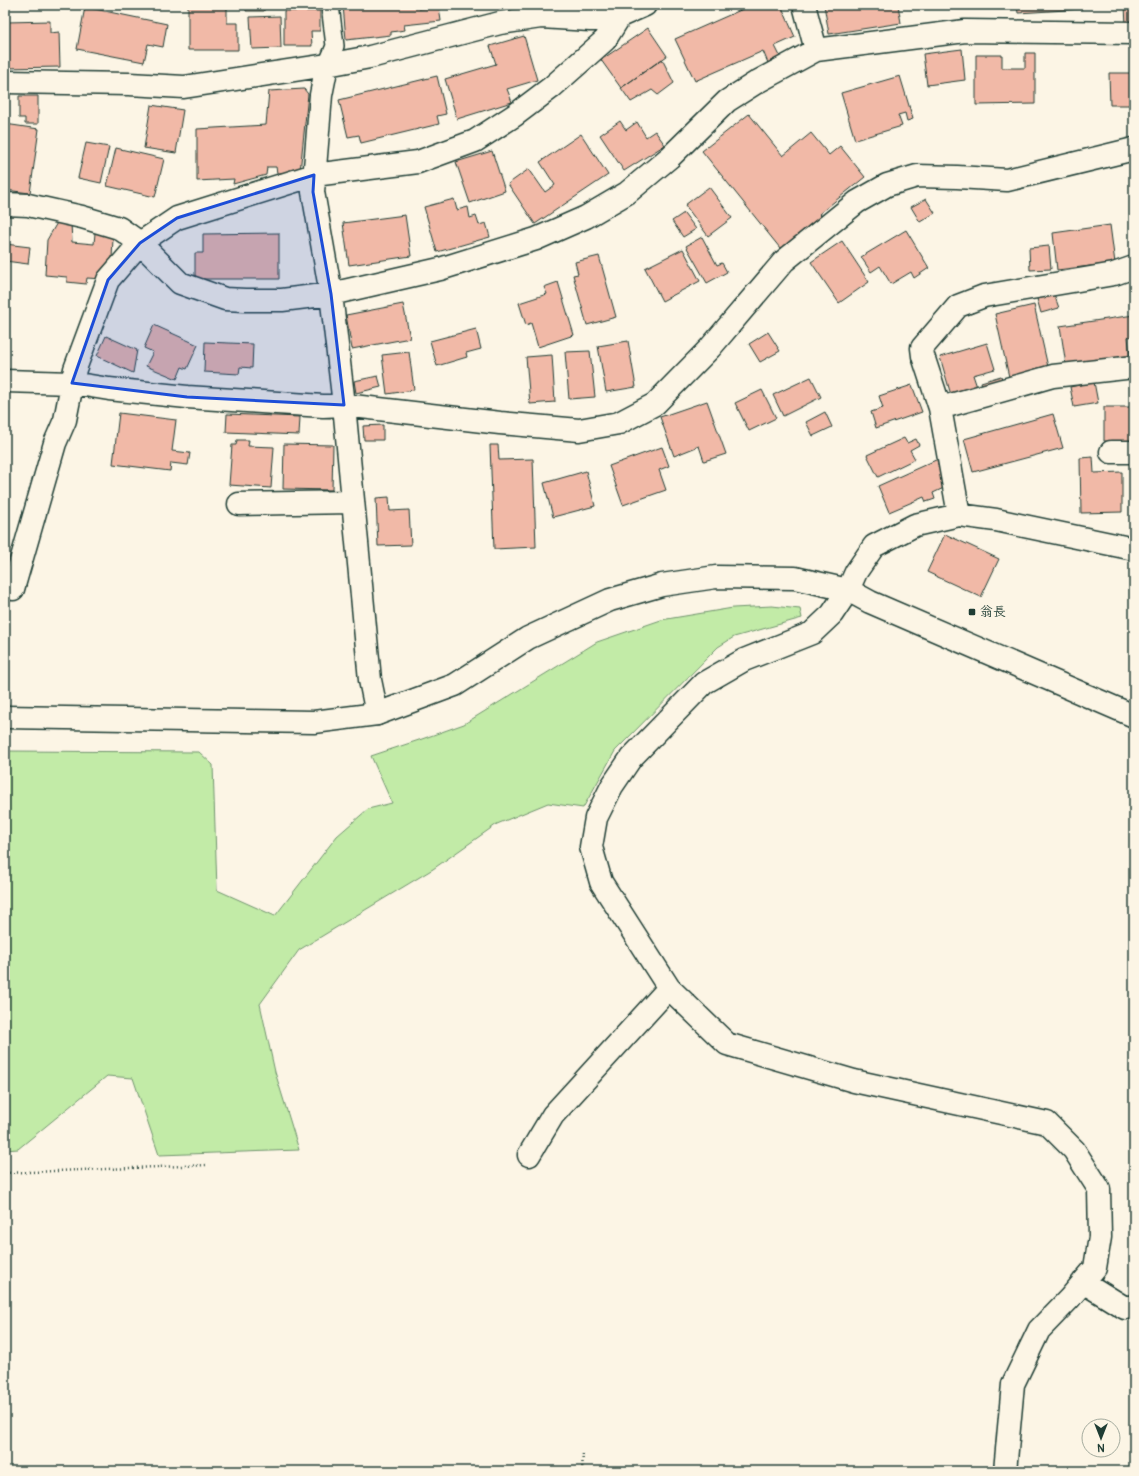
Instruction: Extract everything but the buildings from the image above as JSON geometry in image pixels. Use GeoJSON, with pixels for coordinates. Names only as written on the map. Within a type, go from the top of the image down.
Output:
{"type":"FeatureCollection","features":[{"type":"Feature","properties":{"kind":"street"},"geometry":{"type":"LineString","coordinates":[[5,82],[184,86],[327,65],[370,56],[500,23],[540,11],[590,20],[620,16],[645,5]]}},
{"type":"Feature","properties":{"kind":"street"},"geometry":{"type":"LineString","coordinates":[[804,5],[816,50]]}},
{"type":"Feature","properties":{"kind":"street"},"geometry":{"type":"LineString","coordinates":[[13,590],[55,443],[65,420],[75,369],[108,280],[140,243],[177,218],[314,175],[418,162],[475,141],[515,115],[552,87],[605,40],[620,16]]}},
{"type":"Feature","properties":{"kind":"street"},"geometry":{"type":"LineString","coordinates":[[5,204],[28,206],[97,221],[119,228],[140,243],[180,283],[226,299],[282,300],[331,294],[447,267],[536,239],[586,217],[627,193],[670,157],[727,100],[816,50],[965,31],[1134,33]]}},
{"type":"Feature","properties":{"kind":"street"},"geometry":{"type":"LineString","coordinates":[[327,65],[321,95],[313,192],[331,294],[344,405],[370,680],[377,714]]}},
{"type":"Feature","properties":{"kind":"street"},"geometry":{"type":"LineString","coordinates":[[5,381],[72,384],[187,398],[323,406],[344,405],[500,423],[579,430],[619,423],[654,404],[710,348],[784,261],[857,202],[887,185],[917,176],[1007,180],[1134,149]]}},
{"type":"Feature","properties":{"kind":"street"},"geometry":{"type":"LineString","coordinates":[[959,516],[940,408],[923,356],[922,348],[958,306],[984,296],[1114,274],[1134,267]]}},
{"type":"Feature","properties":{"kind":"street"},"geometry":{"type":"LineString","coordinates":[[940,408],[1053,376],[1134,367]]}},
{"type":"Feature","properties":{"kind":"street"},"geometry":{"type":"LineString","coordinates":[[1111,452],[1134,452]]}},
{"type":"Feature","properties":{"kind":"street"},"geometry":{"type":"LineString","coordinates":[[239,504],[353,502]]}},
{"type":"Feature","properties":{"kind":"street"},"geometry":{"type":"LineString","coordinates":[[1005,1471],[1013,1384],[1039,1330],[1069,1299],[1095,1268],[1100,1237],[1099,1189],[1074,1150],[1047,1123],[854,1081],[727,1044],[669,988],[601,882],[591,847],[596,818],[612,786],[631,758],[704,683],[744,660],[812,633],[832,614],[848,590],[856,572],[874,546],[915,525],[959,516],[996,520],[1134,549]]}},
{"type":"Feature","properties":{"kind":"street"},"geometry":{"type":"LineString","coordinates":[[5,717],[314,722],[377,714],[455,685],[528,638],[610,600],[662,585],[716,577],[796,578],[848,590],[870,602],[1003,658],[1134,716]]}},
{"type":"Feature","properties":{"kind":"street"},"geometry":{"type":"LineString","coordinates":[[529,1155],[553,1115],[669,988]]}},
{"type":"Feature","properties":{"kind":"street"},"geometry":{"type":"LineString","coordinates":[[1083,1282],[1125,1308],[1134,1306]]}},
{"type":"Feature","properties":{"kind":"lane"},"geometry":{"type":"LineString","coordinates":[[327,65],[335,46],[330,5]]}},
{"type":"Feature","properties":{"kind":"path"},"geometry":{"type":"LineString","coordinates":[[5,1173],[208,1166]]}},
{"type":"Feature","properties":{"kind":"path"},"geometry":{"type":"LineString","coordinates":[[582,1471],[583,1453]]}},
{"type":"Feature","properties":{"kind":"highlighted area"},"geometry":{"type":"Polygon","coordinates":[[[314,175],[313,192],[331,294],[344,405],[187,397],[72,383],[108,280],[140,243],[177,218],[314,175]]]}},
{"type":"Feature","properties":{"kind":"green space"},"geometry":{"type":"Polygon","coordinates":[[[772,606],[800,609],[802,618],[734,637],[718,647],[615,751],[583,808],[548,803],[497,824],[433,869],[299,950],[260,1004],[275,1072],[299,1150],[159,1155],[133,1078],[107,1076],[18,1149],[5,1150],[5,751],[199,752],[213,765],[217,890],[275,916],[337,836],[368,809],[392,803],[371,756],[464,724],[597,642],[661,620],[733,608],[772,606]]]}},
{"type":"Feature","properties":{"kind":"place","name":"翁長"},"geometry":{"type":"Point","coordinates":[972,612]}}]}
